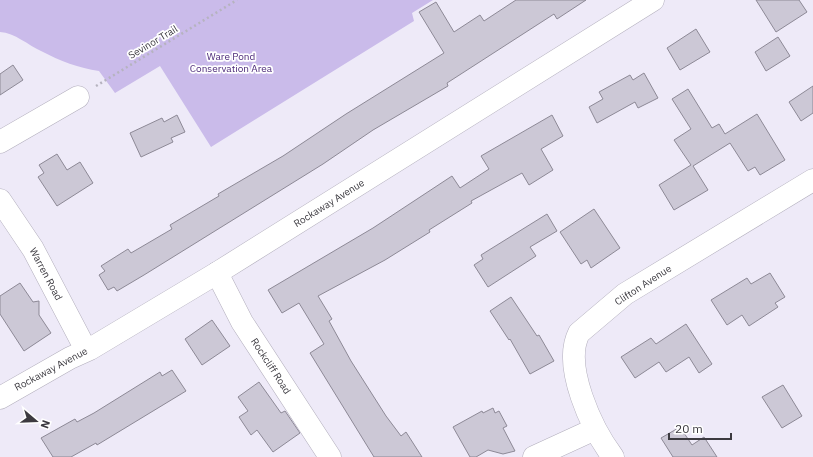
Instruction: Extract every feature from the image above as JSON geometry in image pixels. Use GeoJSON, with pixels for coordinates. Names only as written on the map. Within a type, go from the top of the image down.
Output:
{"type":"FeatureCollection","features":[{"type":"Feature","properties":{"kind":"street","name":"Rockaway Avenue"},"geometry":{"type":"LineString","coordinates":[[0,398],[218,273],[653,0]]}},
{"type":"Feature","properties":{"kind":"street"},"geometry":{"type":"LineString","coordinates":[[0,142],[78,97]]}},
{"type":"Feature","properties":{"kind":"street","name":"Clifton Avenue"},"geometry":{"type":"LineString","coordinates":[[613,457],[595,429],[580,394],[575,342],[579,333],[626,294],[813,180]]}},
{"type":"Feature","properties":{"kind":"street","name":"Warren Road"},"geometry":{"type":"LineString","coordinates":[[0,200],[33,249],[86,350]]}},
{"type":"Feature","properties":{"kind":"street","name":"Rockcliff Road"},"geometry":{"type":"LineString","coordinates":[[218,273],[242,322],[330,457]]}},
{"type":"Feature","properties":{"kind":"street"},"geometry":{"type":"LineString","coordinates":[[534,457],[595,429]]}},
{"type":"Feature","properties":{"kind":"path","name":"Sevinor Trail"},"geometry":{"type":"LineString","coordinates":[[78,97],[237,0]]}},
{"type":"Feature","properties":{"kind":"green space","name":"Ware Pond Conservation Area"},"geometry":{"type":"Polygon","coordinates":[[[0,0],[433,0],[412,13],[414,21],[211,147],[160,66],[115,93],[99,71],[62,61],[36,49],[16,37],[0,32],[0,0]]]}},
{"type":"Feature","properties":{"kind":"building"},"geometry":{"type":"Polygon","coordinates":[[[516,0],[586,0],[557,19],[554,14],[447,83],[448,86],[373,130],[323,164],[144,275],[117,291],[114,287],[108,290],[99,275],[105,271],[101,266],[128,249],[131,253],[172,229],[170,225],[219,196],[218,194],[283,156],[346,114],[444,53],[419,12],[436,2],[454,32],[480,15],[484,21],[516,0]]]}},
{"type":"Feature","properties":{"kind":"building"},"geometry":{"type":"Polygon","coordinates":[[[756,0],[799,0],[807,12],[776,32],[756,0]]]}},
{"type":"Feature","properties":{"kind":"building"},"geometry":{"type":"Polygon","coordinates":[[[696,29],[710,52],[680,70],[667,48],[696,29]]]}},
{"type":"Feature","properties":{"kind":"building"},"geometry":{"type":"Polygon","coordinates":[[[778,37],[790,56],[766,71],[755,52],[778,37]]]}},
{"type":"Feature","properties":{"kind":"building"},"geometry":{"type":"Polygon","coordinates":[[[13,65],[23,80],[0,95],[0,74],[13,65]]]}},
{"type":"Feature","properties":{"kind":"building"},"geometry":{"type":"Polygon","coordinates":[[[644,73],[658,98],[638,108],[635,102],[597,123],[589,107],[603,99],[599,92],[630,75],[633,80],[644,73]]]}},
{"type":"Feature","properties":{"kind":"building"},"geometry":{"type":"Polygon","coordinates":[[[813,86],[813,113],[801,121],[789,102],[813,86]]]}},
{"type":"Feature","properties":{"kind":"building"},"geometry":{"type":"Polygon","coordinates":[[[688,89],[712,128],[719,124],[725,134],[757,114],[785,160],[760,175],[755,167],[748,171],[730,143],[693,166],[708,190],[674,210],[659,185],[691,165],[674,140],[691,129],[672,99],[688,89]]]}},
{"type":"Feature","properties":{"kind":"building"},"geometry":{"type":"Polygon","coordinates":[[[177,115],[185,132],[171,138],[173,142],[141,157],[130,133],[162,118],[164,122],[177,115]]]}},
{"type":"Feature","properties":{"kind":"building"},"geometry":{"type":"Polygon","coordinates":[[[552,115],[563,136],[541,149],[553,170],[529,185],[522,173],[471,201],[472,203],[429,230],[430,232],[385,260],[318,296],[332,319],[329,321],[351,361],[386,416],[401,436],[406,432],[422,457],[374,457],[310,353],[324,344],[299,303],[282,313],[268,290],[373,228],[452,176],[460,188],[489,169],[481,156],[552,115]]]}},
{"type":"Feature","properties":{"kind":"building"},"geometry":{"type":"Polygon","coordinates":[[[57,154],[67,170],[80,162],[93,183],[57,206],[38,177],[44,173],[39,165],[57,154]]]}},
{"type":"Feature","properties":{"kind":"building"},"geometry":{"type":"Polygon","coordinates":[[[594,209],[620,248],[591,268],[587,260],[581,264],[560,232],[594,209]]]}},
{"type":"Feature","properties":{"kind":"building"},"geometry":{"type":"Polygon","coordinates":[[[547,214],[557,231],[530,247],[536,256],[488,287],[474,265],[483,259],[481,255],[547,214]]]}},
{"type":"Feature","properties":{"kind":"building"},"geometry":{"type":"Polygon","coordinates":[[[770,273],[785,297],[775,303],[778,307],[749,326],[742,315],[727,325],[711,300],[747,278],[751,284],[770,273]]]}},
{"type":"Feature","properties":{"kind":"building"},"geometry":{"type":"Polygon","coordinates":[[[20,283],[33,302],[39,301],[39,315],[51,333],[24,351],[0,314],[0,296],[20,283]]]}},
{"type":"Feature","properties":{"kind":"building"},"geometry":{"type":"Polygon","coordinates":[[[511,297],[537,336],[539,335],[554,361],[530,374],[510,339],[509,340],[490,311],[511,297]]]}},
{"type":"Feature","properties":{"kind":"building"},"geometry":{"type":"Polygon","coordinates":[[[212,320],[230,346],[202,365],[185,339],[212,320]]]}},
{"type":"Feature","properties":{"kind":"building"},"geometry":{"type":"Polygon","coordinates":[[[686,324],[712,364],[699,373],[689,357],[666,372],[659,362],[635,378],[621,357],[651,338],[656,344],[686,324]]]}},
{"type":"Feature","properties":{"kind":"building"},"geometry":{"type":"Polygon","coordinates":[[[172,370],[186,391],[97,445],[96,443],[71,457],[53,457],[41,438],[75,419],[77,422],[94,413],[160,372],[162,376],[172,370]]]}},
{"type":"Feature","properties":{"kind":"building"},"geometry":{"type":"Polygon","coordinates":[[[259,382],[281,413],[285,411],[300,433],[273,452],[257,430],[251,435],[239,417],[248,411],[238,397],[259,382]]]}},
{"type":"Feature","properties":{"kind":"building"},"geometry":{"type":"Polygon","coordinates":[[[783,385],[802,416],[782,428],[762,397],[783,385]]]}},
{"type":"Feature","properties":{"kind":"building"},"geometry":{"type":"Polygon","coordinates":[[[493,408],[495,413],[499,411],[507,426],[503,428],[515,451],[503,454],[488,450],[476,457],[470,457],[453,427],[482,411],[483,413],[493,408]]]}},
{"type":"Feature","properties":{"kind":"building"},"geometry":{"type":"Polygon","coordinates":[[[680,427],[692,445],[704,437],[717,457],[673,457],[661,438],[680,427]]]}}]}
